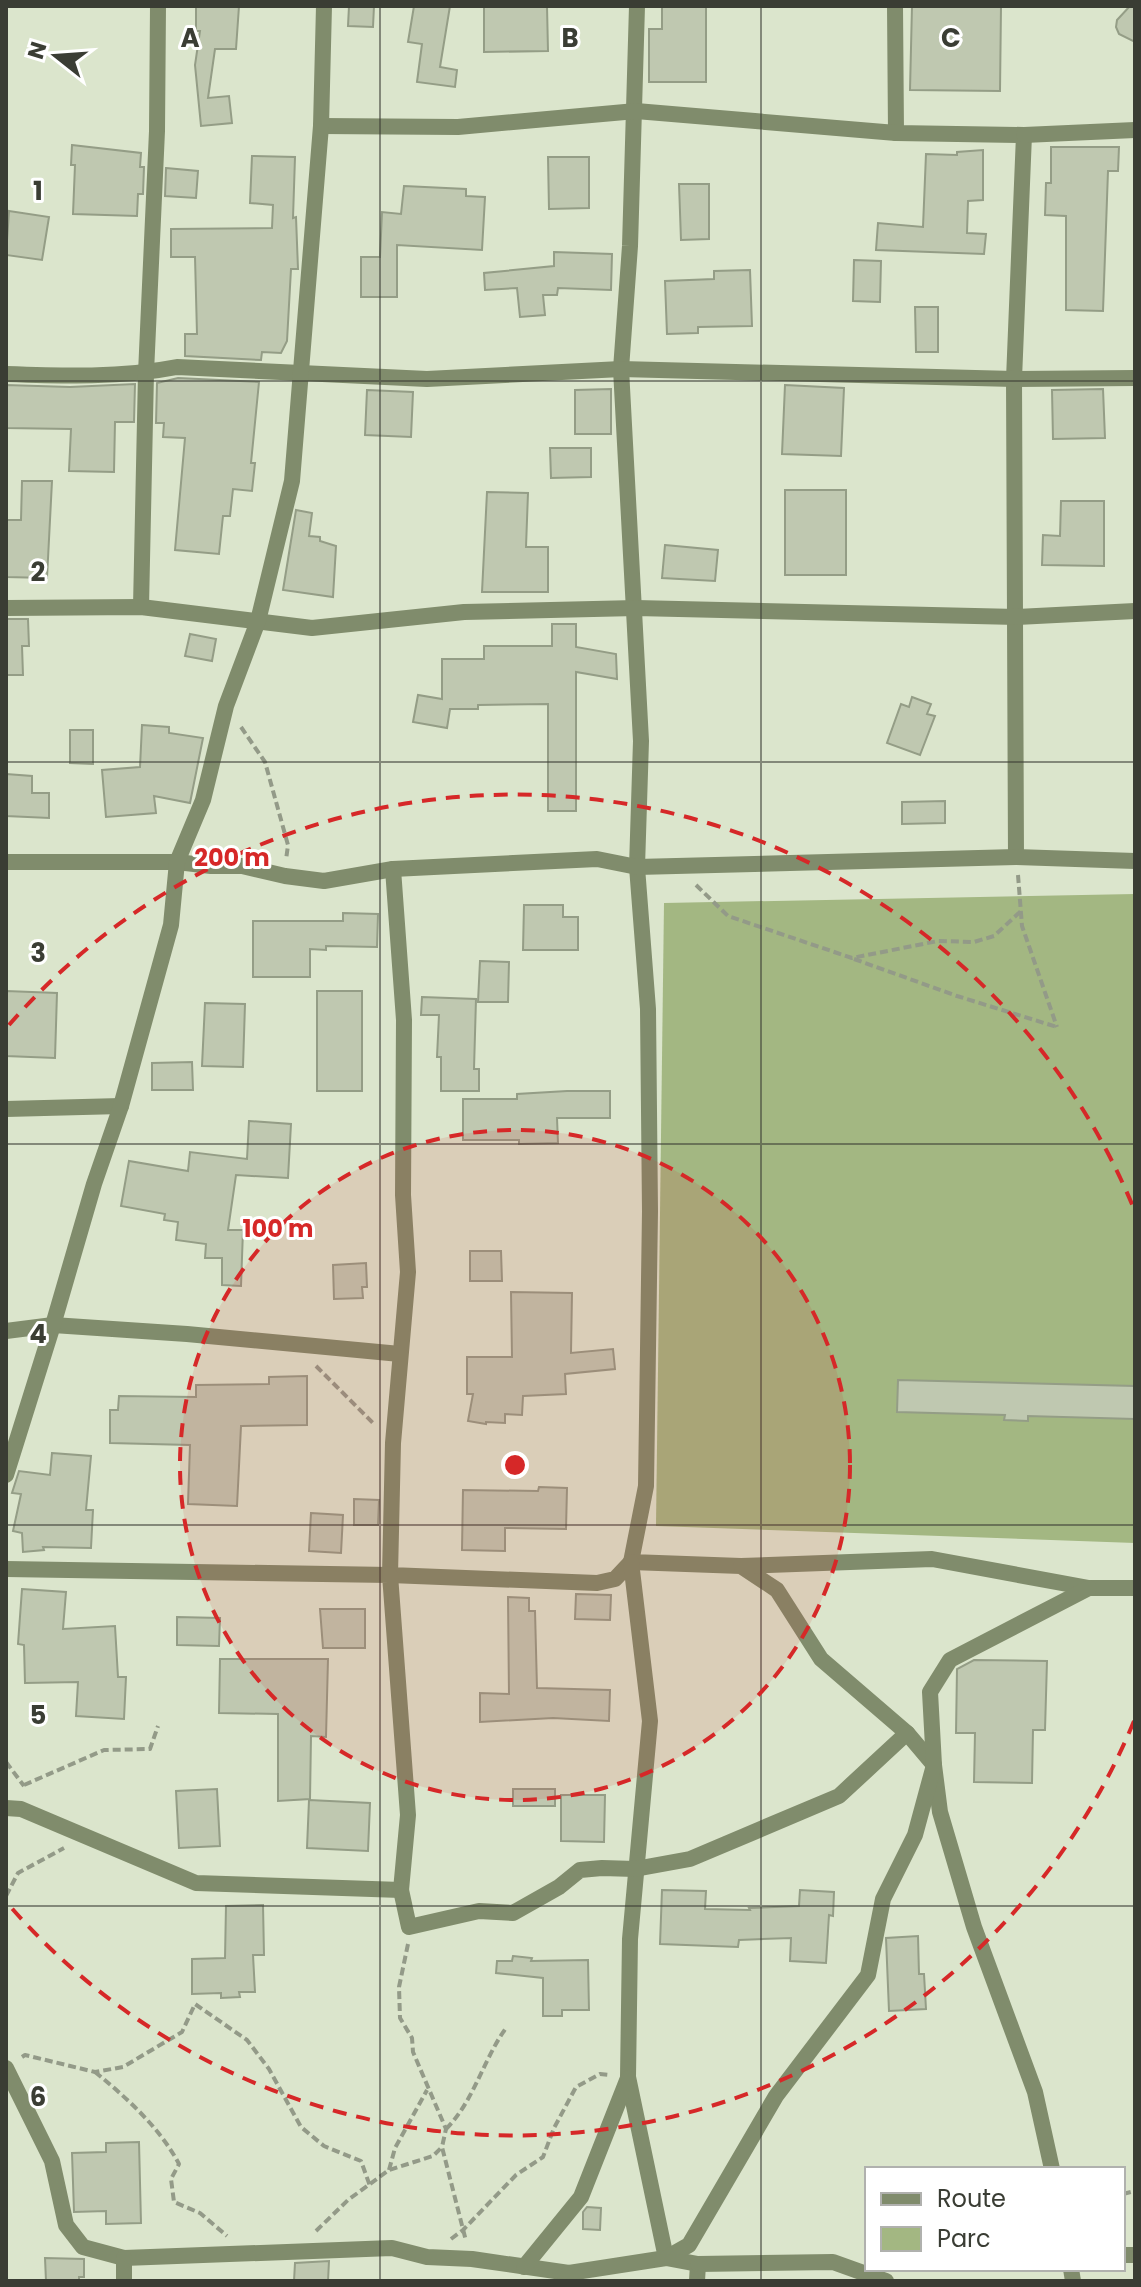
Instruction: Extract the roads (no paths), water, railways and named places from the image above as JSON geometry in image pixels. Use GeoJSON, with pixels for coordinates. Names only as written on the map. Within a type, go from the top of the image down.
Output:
{"type":"FeatureCollection","features":[{"type":"Feature","properties":{"kind":"street"},"geometry":{"type":"LineString","coordinates":[[141,607],[146,373],[157,131],[158,6]]}},
{"type":"Feature","properties":{"kind":"street"},"geometry":{"type":"LineString","coordinates":[[6,1475],[94,1184],[121,1106],[171,925],[177,862],[203,800],[226,706],[258,621],[292,481],[321,126],[324,6]]}},
{"type":"Feature","properties":{"kind":"street"},"geometry":{"type":"LineString","coordinates":[[637,6],[636,111],[621,369],[641,741],[637,867],[648,1009],[650,1211],[646,1486],[631,1562],[650,1721],[630,1939],[628,2077],[666,2258]]}},
{"type":"Feature","properties":{"kind":"street"},"geometry":{"type":"LineString","coordinates":[[895,6],[896,133]]}},
{"type":"Feature","properties":{"kind":"street"},"geometry":{"type":"LineString","coordinates":[[321,126],[458,127],[636,111],[896,133],[1024,135],[1135,130]]}},
{"type":"Feature","properties":{"kind":"street"},"geometry":{"type":"LineString","coordinates":[[1016,857],[1014,379],[1024,135]]}},
{"type":"Feature","properties":{"kind":"street"},"geometry":{"type":"LineString","coordinates":[[6,374],[146,373],[177,367],[427,379],[621,369],[1014,379],[1135,378]]}},
{"type":"Feature","properties":{"kind":"street"},"geometry":{"type":"LineString","coordinates":[[6,608],[141,607],[312,628],[464,612],[636,608],[1017,617],[1135,611]]}},
{"type":"Feature","properties":{"kind":"street"},"geometry":{"type":"LineString","coordinates":[[6,862],[177,862],[242,866],[324,881],[393,869],[597,859],[637,867],[1016,857],[1135,861]]}},
{"type":"Feature","properties":{"kind":"street"},"geometry":{"type":"LineString","coordinates":[[393,869],[404,1020],[403,1195],[408,1272],[393,1443],[390,1575],[408,1815],[401,1890],[409,1927],[479,1911],[513,1913],[559,1887],[580,1870],[635,1869],[690,1859],[839,1796],[907,1733]]}},
{"type":"Feature","properties":{"kind":"street"},"geometry":{"type":"LineString","coordinates":[[6,1109],[121,1106]]}},
{"type":"Feature","properties":{"kind":"street"},"geometry":{"type":"LineString","coordinates":[[6,1331],[53,1325],[400,1354]]}},
{"type":"Feature","properties":{"kind":"street"},"geometry":{"type":"LineString","coordinates":[[6,1569],[390,1575],[597,1583],[615,1579],[631,1562],[741,1566],[932,1559],[1089,1588],[1135,1588]]}},
{"type":"Feature","properties":{"kind":"street"},"geometry":{"type":"LineString","coordinates":[[741,1566],[777,1590],[821,1659],[907,1733],[934,1765]]}},
{"type":"Feature","properties":{"kind":"street"},"geometry":{"type":"LineString","coordinates":[[1052,2167],[1035,2092],[974,1927],[940,1812],[930,1692],[950,1660],[1089,1588]]}},
{"type":"Feature","properties":{"kind":"street"},"geometry":{"type":"LineString","coordinates":[[11,2064],[52,2161],[66,2225],[83,2247],[124,2258],[392,2248],[427,2257],[472,2259],[567,2277],[666,2258],[689,2245],[776,2096],[868,1975],[883,1899],[915,1835],[934,1765]]}},
{"type":"Feature","properties":{"kind":"street"},"geometry":{"type":"LineString","coordinates":[[14,1809],[196,1883],[401,1890]]}},
{"type":"Feature","properties":{"kind":"street"},"geometry":{"type":"LineString","coordinates":[[524,2267],[581,2197],[628,2077]]}},
{"type":"Feature","properties":{"kind":"street"},"geometry":{"type":"LineString","coordinates":[[124,2258],[124,2281]]}},
{"type":"Feature","properties":{"kind":"street"},"geometry":{"type":"LineString","coordinates":[[666,2258],[698,2272],[833,2262],[886,2281]]}},
{"type":"Feature","properties":{"kind":"street"},"geometry":{"type":"LineString","coordinates":[[856,2270],[865,2270]]}}]}
